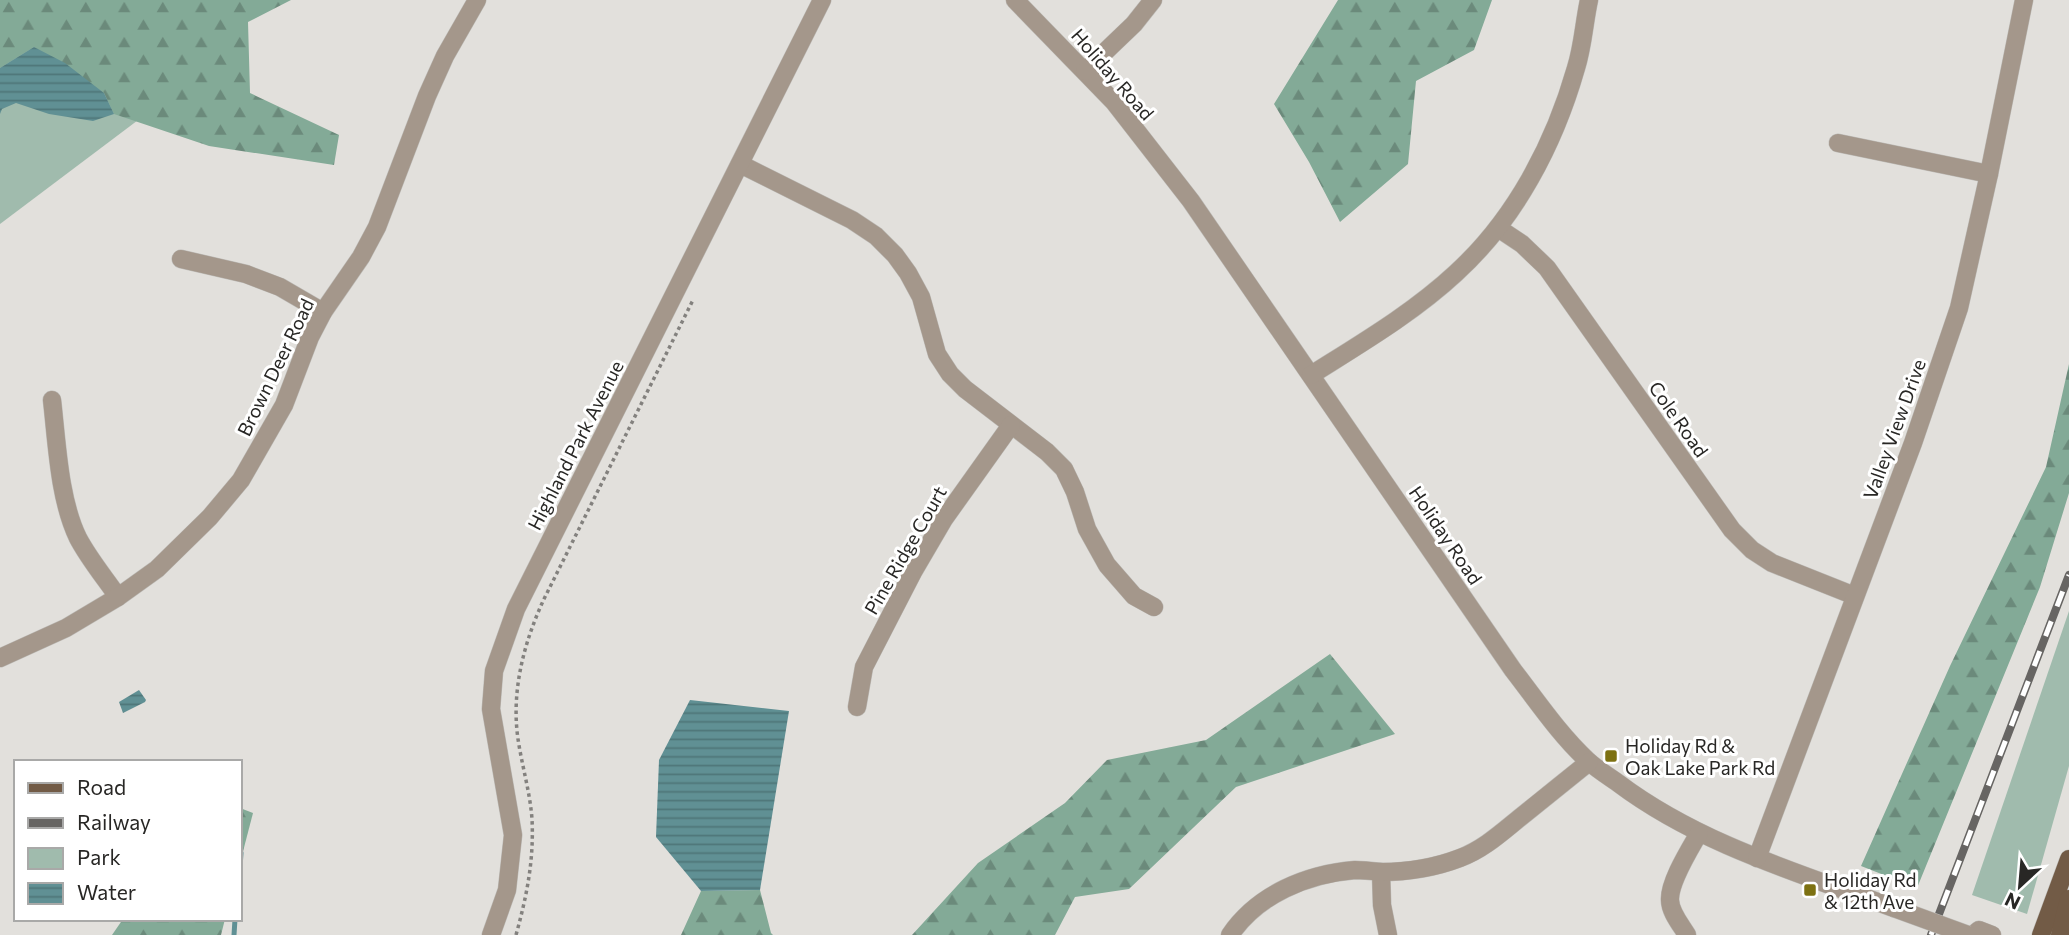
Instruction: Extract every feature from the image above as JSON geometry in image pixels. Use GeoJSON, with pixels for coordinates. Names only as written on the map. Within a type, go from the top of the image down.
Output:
{"type":"FeatureCollection","features":[{"type":"Feature","properties":{"kind":"main road"},"geometry":{"type":"LineString","coordinates":[[2041,935],[2069,859]]}},
{"type":"Feature","properties":{"kind":"main road"},"geometry":{"type":"LineString","coordinates":[[2060,935],[2069,899]]}},
{"type":"Feature","properties":{"kind":"street","name":"Brown Deer Road"},"geometry":{"type":"LineString","coordinates":[[0,658],[66,628],[118,597],[156,569],[210,517],[241,480],[284,405],[310,337],[323,312],[361,257],[377,227],[427,96],[445,56],[477,0]]}},
{"type":"Feature","properties":{"kind":"street","name":"Highland Park Avenue"},"geometry":{"type":"LineString","coordinates":[[491,935],[507,890],[513,835],[491,709],[494,671],[516,609],[822,0]]}},
{"type":"Feature","properties":{"kind":"street","name":"Holiday Road"},"geometry":{"type":"LineString","coordinates":[[1015,0],[1114,102],[1191,201],[1513,670],[1543,710],[1589,762],[1640,800],[1699,833],[1757,858],[1970,935],[1979,930],[1992,935]]}},
{"type":"Feature","properties":{"kind":"street"},"geometry":{"type":"LineString","coordinates":[[1085,71],[1134,24],[1153,0]]}},
{"type":"Feature","properties":{"kind":"street"},"geometry":{"type":"LineString","coordinates":[[1311,375],[1366,340],[1454,275],[1498,228],[1542,158],[1576,69],[1589,0]]}},
{"type":"Feature","properties":{"kind":"street","name":"Valley View Drive"},"geometry":{"type":"LineString","coordinates":[[1757,858],[1913,443],[1959,308],[2024,0]]}},
{"type":"Feature","properties":{"kind":"street"},"geometry":{"type":"LineString","coordinates":[[1838,143],[1989,174]]}},
{"type":"Feature","properties":{"kind":"street"},"geometry":{"type":"LineString","coordinates":[[740,164],[852,220],[876,236],[895,255],[921,297],[937,354],[950,374],[965,389],[1047,452],[1064,469],[1087,529],[1107,565],[1133,596],[1154,607]]}},
{"type":"Feature","properties":{"kind":"street","name":"Cole Road"},"geometry":{"type":"LineString","coordinates":[[1498,228],[1522,244],[1547,268],[1732,530],[1752,550],[1772,562],[1855,596]]}},
{"type":"Feature","properties":{"kind":"street"},"geometry":{"type":"LineString","coordinates":[[181,259],[246,274],[280,287],[323,312]]}},
{"type":"Feature","properties":{"kind":"street"},"geometry":{"type":"LineString","coordinates":[[52,400],[61,474],[78,538],[118,597]]}},
{"type":"Feature","properties":{"kind":"street","name":"Pine Ridge Court"},"geometry":{"type":"LineString","coordinates":[[857,707],[864,667],[913,572],[944,519],[1011,425]]}},
{"type":"Feature","properties":{"kind":"street"},"geometry":{"type":"LineString","coordinates":[[1230,935],[1252,910],[1276,893],[1301,881],[1329,873],[1358,870],[1415,871],[1463,857],[1488,844],[1589,762]]}},
{"type":"Feature","properties":{"kind":"street"},"geometry":{"type":"LineString","coordinates":[[1687,935],[1669,899],[1677,874],[1699,833]]}},
{"type":"Feature","properties":{"kind":"street"},"geometry":{"type":"LineString","coordinates":[[1381,872],[1382,905],[1388,935]]}},
{"type":"Feature","properties":{"kind":"path"},"geometry":{"type":"LineString","coordinates":[[516,935],[529,884],[532,846],[531,815],[517,727],[519,671],[529,634],[544,598],[693,300]]}},
{"type":"Feature","properties":{"kind":"green space"},"geometry":{"type":"Polygon","coordinates":[[[0,0],[291,0],[248,22],[250,93],[339,135],[334,165],[209,146],[114,114],[104,93],[34,47],[0,68],[0,0]]]}},
{"type":"Feature","properties":{"kind":"green space"},"geometry":{"type":"Polygon","coordinates":[[[1338,0],[1492,0],[1474,50],[1416,81],[1408,164],[1340,222],[1309,162],[1274,104],[1338,0]]]}},
{"type":"Feature","properties":{"kind":"green space"},"geometry":{"type":"Polygon","coordinates":[[[0,1],[178,90],[0,224],[0,1]]]}},
{"type":"Feature","properties":{"kind":"green space"},"geometry":{"type":"Polygon","coordinates":[[[2069,364],[2069,493],[2040,587],[1917,888],[1861,866],[1950,666],[2046,467],[2069,364]]]}},
{"type":"Feature","properties":{"kind":"green space"},"geometry":{"type":"Polygon","coordinates":[[[2069,611],[2069,766],[2027,914],[1972,895],[2069,611]]]}},
{"type":"Feature","properties":{"kind":"green space"},"geometry":{"type":"Polygon","coordinates":[[[1330,654],[1395,734],[1236,787],[1129,889],[1075,897],[1055,935],[912,935],[978,863],[1065,803],[1107,760],[1206,740],[1330,654]]]}},
{"type":"Feature","properties":{"kind":"green space"},"geometry":{"type":"Polygon","coordinates":[[[242,809],[253,813],[242,855],[242,809]]]}},
{"type":"Feature","properties":{"kind":"green space"},"geometry":{"type":"Polygon","coordinates":[[[760,890],[773,935],[681,935],[701,891],[760,890]]]}},
{"type":"Feature","properties":{"kind":"green space"},"geometry":{"type":"Polygon","coordinates":[[[122,921],[224,921],[221,935],[112,935],[122,921]]]}},
{"type":"Feature","properties":{"kind":"water"},"geometry":{"type":"Polygon","coordinates":[[[34,47],[65,63],[104,93],[114,114],[93,121],[49,114],[16,103],[2,109],[0,114],[0,68],[34,47]]]}},
{"type":"Feature","properties":{"kind":"water"},"geometry":{"type":"Polygon","coordinates":[[[139,690],[145,702],[123,713],[119,702],[139,690]]]}},
{"type":"Feature","properties":{"kind":"water"},"geometry":{"type":"Polygon","coordinates":[[[690,700],[789,711],[760,890],[701,891],[656,837],[659,760],[690,700]]]}},
{"type":"Feature","properties":{"kind":"waterway"},"geometry":{"type":"LineString","coordinates":[[234,935],[235,921]]}},
{"type":"Feature","properties":{"kind":"railway"},"geometry":{"type":"LineString","coordinates":[[1931,935],[2069,575]]}},
{"type":"Feature","properties":{"kind":"place","name":"Holiday Rd & Oak Lake Park Rd"},"geometry":{"type":"Point","coordinates":[1611,756]}},
{"type":"Feature","properties":{"kind":"place","name":"Holiday Rd & 12th Ave"},"geometry":{"type":"Point","coordinates":[1810,890]}}]}
